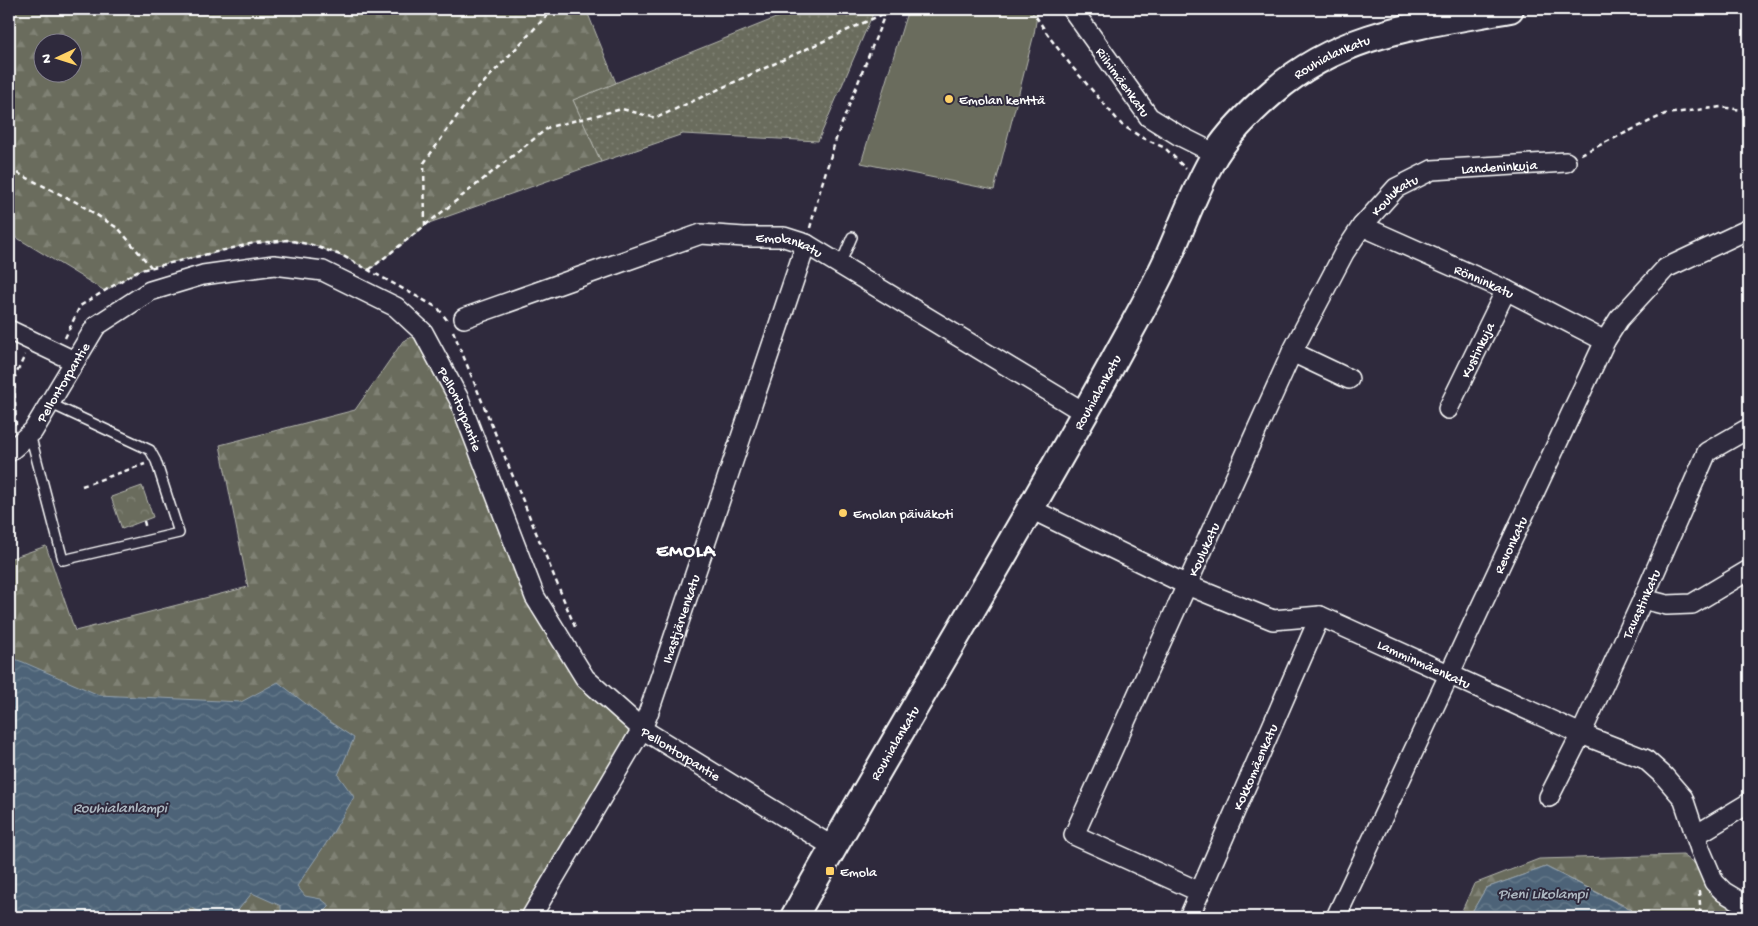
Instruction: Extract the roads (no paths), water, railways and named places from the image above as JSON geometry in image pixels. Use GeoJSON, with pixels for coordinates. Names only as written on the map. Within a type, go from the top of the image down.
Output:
{"type":"FeatureCollection","features":[{"type":"Feature","properties":{"kind":"street","name":"Riihimäenkatu"},"geometry":{"type":"LineString","coordinates":[[1072,9],[1149,117],[1178,135],[1216,154]]}},
{"type":"Feature","properties":{"kind":"street","name":"Rouhialankatu"},"geometry":{"type":"LineString","coordinates":[[794,917],[1085,413],[1153,290],[1202,179],[1216,154],[1233,131],[1271,93],[1297,73],[1327,55],[1357,42],[1389,32],[1510,9]]}},
{"type":"Feature","properties":{"kind":"street","name":"Landeninkuja"},"geometry":{"type":"LineString","coordinates":[[1432,170],[1566,162]]}},
{"type":"Feature","properties":{"kind":"street","name":"Koulukatu"},"geometry":{"type":"LineString","coordinates":[[1200,892],[1074,835],[1292,352],[1344,253],[1362,226],[1396,188],[1432,170]]}},
{"type":"Feature","properties":{"kind":"street","name":"Rönninkatu"},"geometry":{"type":"LineString","coordinates":[[1362,226],[1506,290],[1605,341]]}},
{"type":"Feature","properties":{"kind":"street","name":"Revonkatu"},"geometry":{"type":"LineString","coordinates":[[1336,917],[1605,341],[1619,319],[1666,268],[1749,229]]}},
{"type":"Feature","properties":{"kind":"street","name":"Emolankatu"},"geometry":{"type":"LineString","coordinates":[[464,318],[701,234],[784,237],[806,244],[1085,413]]}},
{"type":"Feature","properties":{"kind":"street","name":"Ihastjärvenkatu"},"geometry":{"type":"LineString","coordinates":[[531,917],[642,728],[806,244]]}},
{"type":"Feature","properties":{"kind":"street","name":"Pellontorpantie"},"geometry":{"type":"LineString","coordinates":[[20,443],[33,431],[49,403],[66,357],[96,326],[150,291],[203,275],[274,265],[323,270],[396,307],[423,332],[459,398],[535,596],[585,678],[642,728],[833,848]]}},
{"type":"Feature","properties":{"kind":"street","name":"Kustinkuja"},"geometry":{"type":"LineString","coordinates":[[1448,409],[1506,290]]}},
{"type":"Feature","properties":{"kind":"street"},"geometry":{"type":"LineString","coordinates":[[9,330],[66,357]]}},
{"type":"Feature","properties":{"kind":"street"},"geometry":{"type":"LineString","coordinates":[[1292,352],[1349,379]]}},
{"type":"Feature","properties":{"kind":"street","name":"Tavastinkatu"},"geometry":{"type":"LineString","coordinates":[[1549,797],[1643,599],[1707,452],[1749,428]]}},
{"type":"Feature","properties":{"kind":"street","name":"Lamminmäenkatu"},"geometry":{"type":"LineString","coordinates":[[1031,509],[1187,585],[1273,620],[1320,616],[1580,734],[1644,759],[1664,776],[1683,798],[1714,882],[1724,892],[1749,907]]}},
{"type":"Feature","properties":{"kind":"street"},"geometry":{"type":"LineString","coordinates":[[1643,599],[1667,605],[1692,604],[1749,570]]}},
{"type":"Feature","properties":{"kind":"street","name":"Kokkomäenkatu"},"geometry":{"type":"LineString","coordinates":[[1189,917],[1320,616]]}},
{"type":"Feature","properties":{"kind":"street"},"geometry":{"type":"LineString","coordinates":[[1696,835],[1749,803]]}},
{"type":"Feature","properties":{"kind":"lane"},"geometry":{"type":"LineString","coordinates":[[840,265],[852,237]]}},
{"type":"Feature","properties":{"kind":"lane"},"geometry":{"type":"LineString","coordinates":[[20,443],[63,560],[180,533],[156,461],[150,450],[49,403]]}},
{"type":"Feature","properties":{"kind":"water","name":"Rouhialanlampi"},"geometry":{"type":"Polygon","coordinates":[[[9,657],[99,695],[241,702],[278,682],[324,718],[354,738],[338,775],[354,797],[329,839],[297,886],[305,896],[321,899],[330,906],[320,916],[316,917],[281,917],[281,906],[252,893],[235,914],[235,917],[213,917],[191,908],[165,917],[9,917],[9,657]]]}},
{"type":"Feature","properties":{"kind":"water","name":"Pieni Likolampi"},"geometry":{"type":"Polygon","coordinates":[[[1546,867],[1631,910],[1636,917],[1469,917],[1486,888],[1546,867]]]}},
{"type":"Feature","properties":{"kind":"place","name":"Emolan kenttä"},"geometry":{"type":"Point","coordinates":[949,99]}},
{"type":"Feature","properties":{"kind":"place","name":"Emolan päiväkoti"},"geometry":{"type":"Point","coordinates":[843,513]}},
{"type":"Feature","properties":{"kind":"place","name":"Emola"},"geometry":{"type":"Point","coordinates":[830,871]}},
{"type":"Feature","properties":{"kind":"district","name":"EMOLA"},"geometry":{"type":"Point","coordinates":[686,549]}}]}
